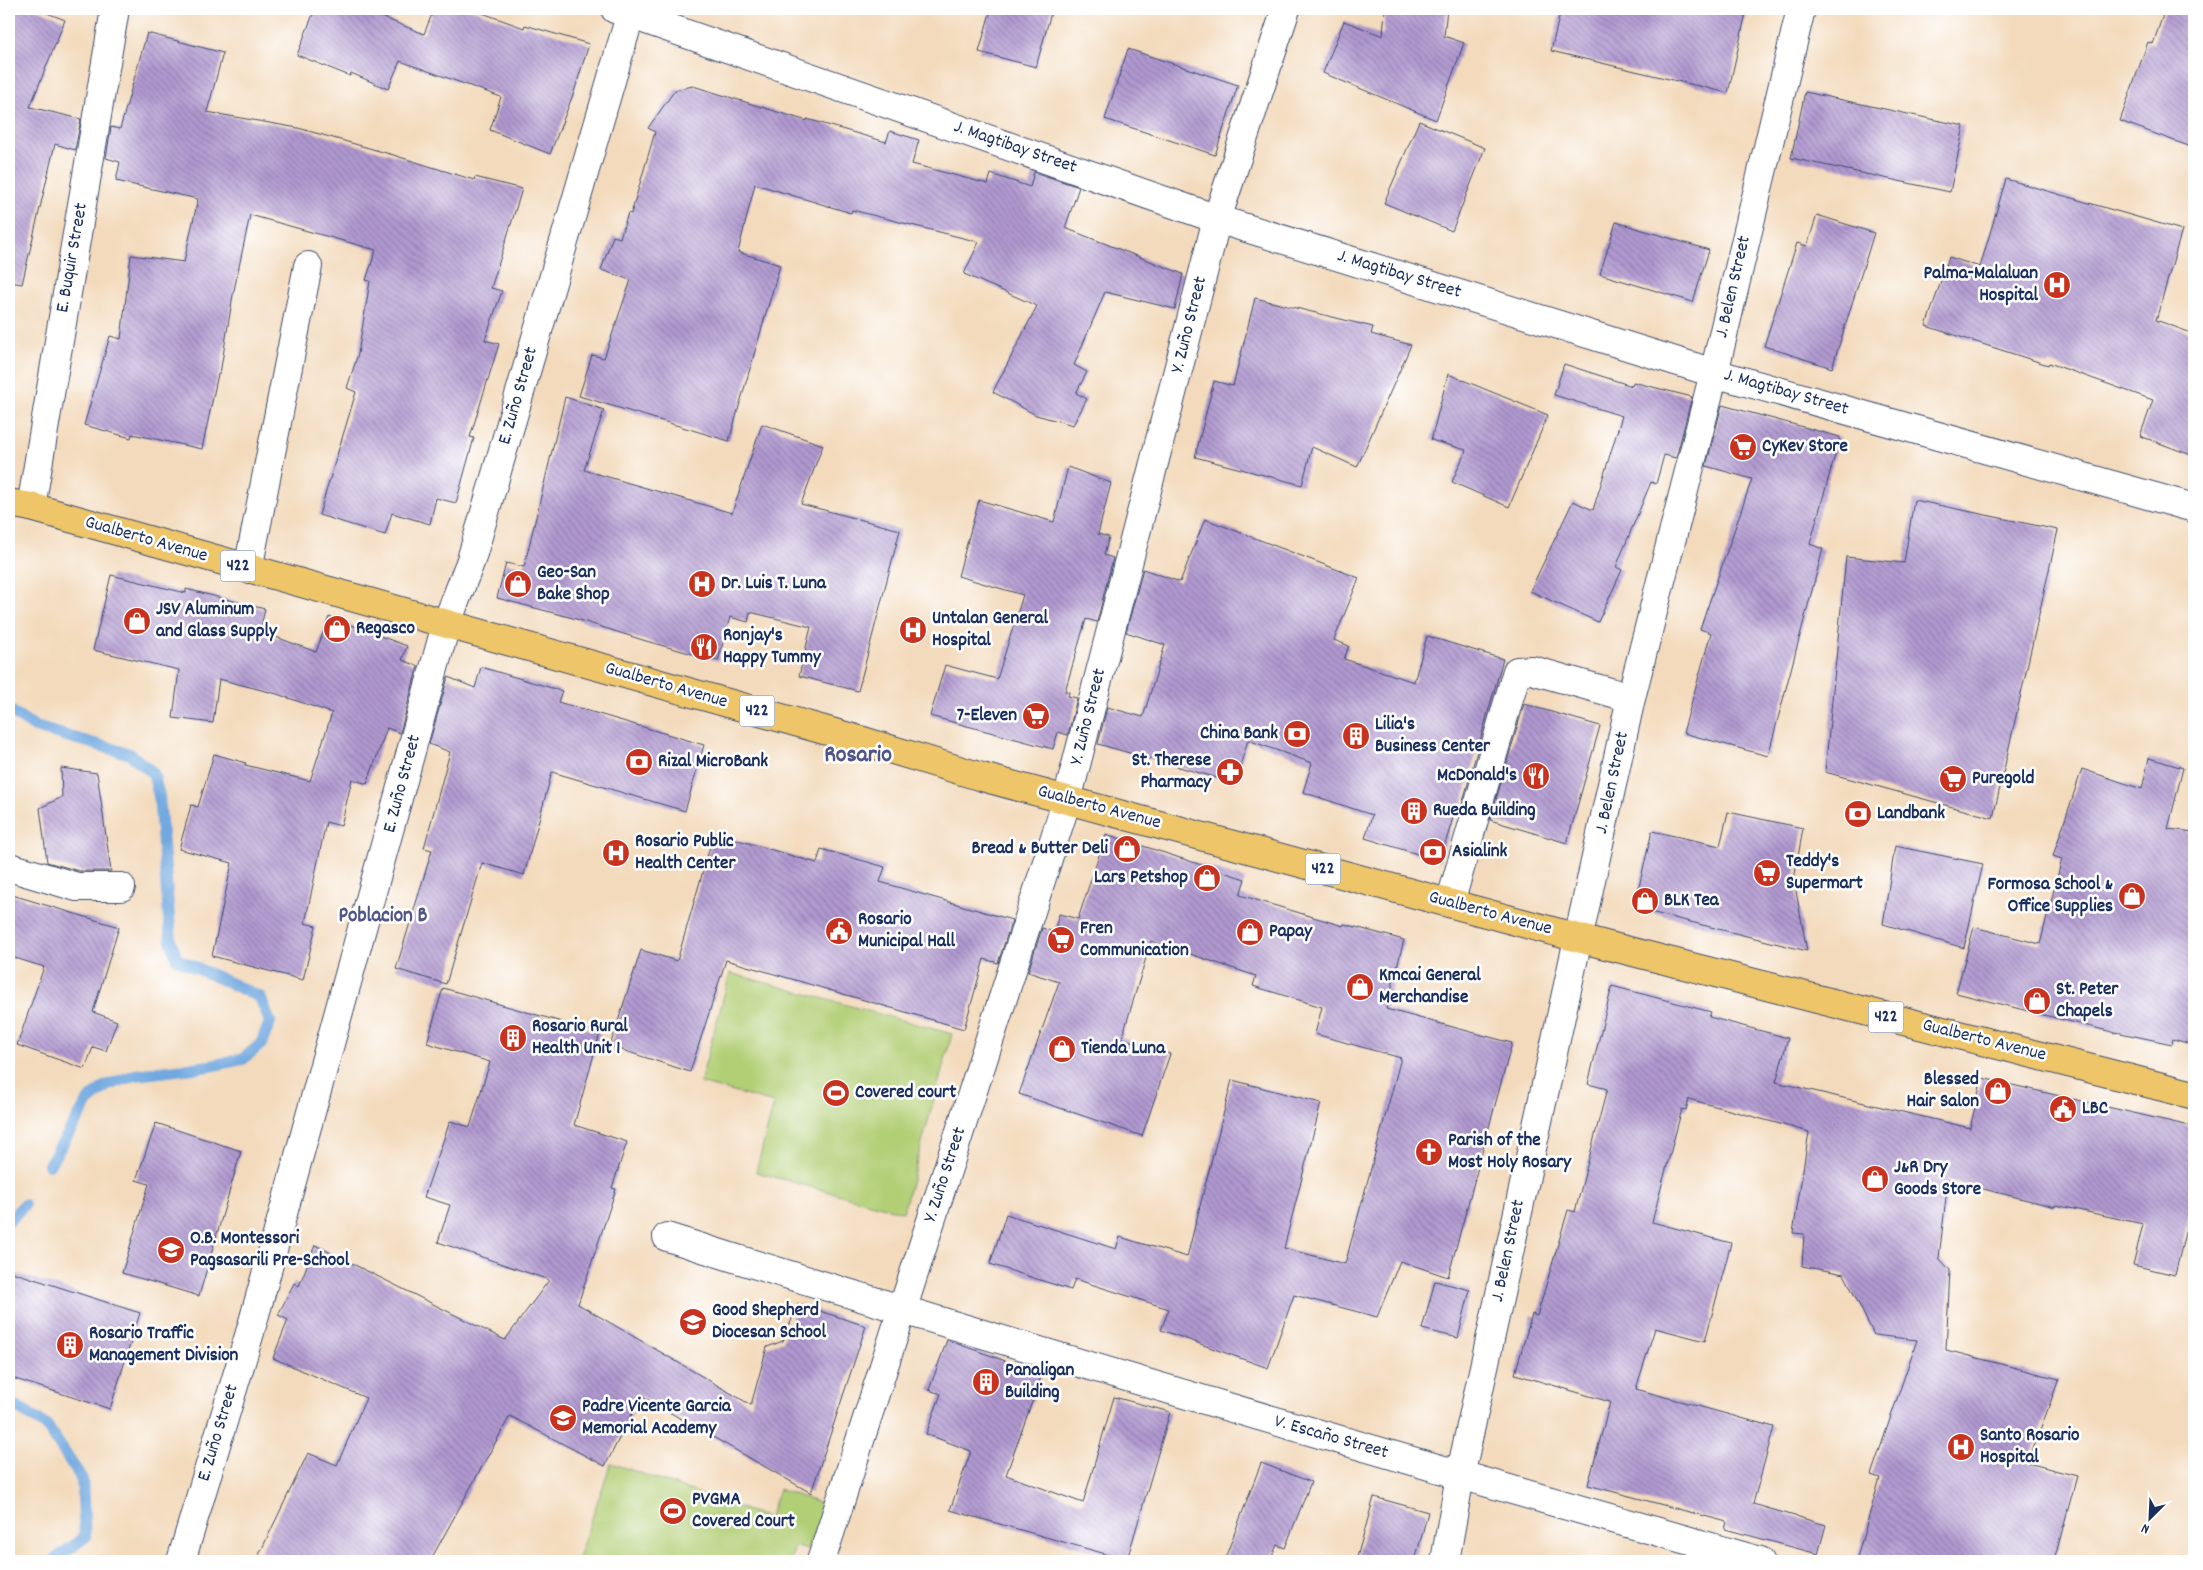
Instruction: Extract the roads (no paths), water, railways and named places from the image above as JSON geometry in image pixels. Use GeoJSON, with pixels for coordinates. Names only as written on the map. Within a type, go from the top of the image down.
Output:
{"type":"FeatureCollection","features":[{"type":"Feature","properties":{"kind":"main road","name":"Gualberto Avenue"},"geometry":{"type":"LineString","coordinates":[[20,505],[1067,800],[1578,938],[2194,1095]]}},
{"type":"Feature","properties":{"kind":"street","name":"E. Buquir Street"},"geometry":{"type":"LineString","coordinates":[[20,505],[115,9]]}},
{"type":"Feature","properties":{"kind":"street","name":"Y. Zuño Street"},"geometry":{"type":"LineString","coordinates":[[821,1561],[1067,800],[1217,219],[1286,9]]}},
{"type":"Feature","properties":{"kind":"street","name":"J. Belen Street"},"geometry":{"type":"LineString","coordinates":[[1445,1561],[1460,1476],[1631,698],[1714,373],[1801,9]]}},
{"type":"Feature","properties":{"kind":"street","name":"J. Magtibay Street"},"geometry":{"type":"LineString","coordinates":[[626,10],[1217,219],[1714,373],[2194,508]]}},
{"type":"Feature","properties":{"kind":"street","name":"E. Zuño Street"},"geometry":{"type":"LineString","coordinates":[[181,1561],[251,1329],[446,625],[472,560],[626,10]]}},
{"type":"Feature","properties":{"kind":"street"},"geometry":{"type":"LineString","coordinates":[[248,569],[308,266]]}},
{"type":"Feature","properties":{"kind":"street"},"geometry":{"type":"LineString","coordinates":[[1450,903],[1517,671],[1532,670],[1631,698]]}},
{"type":"Feature","properties":{"kind":"street"},"geometry":{"type":"LineString","coordinates":[[9,867],[78,887],[121,887]]}},
{"type":"Feature","properties":{"kind":"street","name":"V. Escaño Street"},"geometry":{"type":"LineString","coordinates":[[667,1237],[903,1311],[1460,1476],[1760,1561]]}},
{"type":"Feature","properties":{"kind":"waterway"},"geometry":{"type":"LineString","coordinates":[[9,710],[35,727],[130,754],[153,773],[159,796],[171,941],[177,959],[260,997],[270,1022],[261,1044],[243,1059],[210,1066],[135,1075],[106,1086],[89,1100],[49,1165]]}},
{"type":"Feature","properties":{"kind":"waterway"},"geometry":{"type":"LineString","coordinates":[[9,1221],[24,1205]]}},
{"type":"Feature","properties":{"kind":"waterway"},"geometry":{"type":"LineString","coordinates":[[9,1402],[47,1426],[82,1479],[85,1537],[53,1561]]}},
{"type":"Feature","properties":{"kind":"place","name":"Palma-Malaluan Hospital"},"geometry":{"type":"Point","coordinates":[2057,285]}},
{"type":"Feature","properties":{"kind":"place","name":"CyKev Store"},"geometry":{"type":"Point","coordinates":[1743,447]}},
{"type":"Feature","properties":{"kind":"place","name":"Geo-San Bake Shop"},"geometry":{"type":"Point","coordinates":[518,584]}},
{"type":"Feature","properties":{"kind":"place","name":"Dr. Luis T. Luna"},"geometry":{"type":"Point","coordinates":[702,584]}},
{"type":"Feature","properties":{"kind":"place","name":"JSV Aluminum and Glass Supply"},"geometry":{"type":"Point","coordinates":[137,621]}},
{"type":"Feature","properties":{"kind":"place","name":"Regasco"},"geometry":{"type":"Point","coordinates":[337,629]}},
{"type":"Feature","properties":{"kind":"place","name":"Untalan General Hospital"},"geometry":{"type":"Point","coordinates":[913,630]}},
{"type":"Feature","properties":{"kind":"place","name":"Ronjay's Happy Tummy"},"geometry":{"type":"Point","coordinates":[704,647]}},
{"type":"Feature","properties":{"kind":"place","name":"7-Eleven"},"geometry":{"type":"Point","coordinates":[1036,716]}},
{"type":"Feature","properties":{"kind":"place","name":"China Bank"},"geometry":{"type":"Point","coordinates":[1297,734]}},
{"type":"Feature","properties":{"kind":"place","name":"Lilia's Business Center"},"geometry":{"type":"Point","coordinates":[1356,736]}},
{"type":"Feature","properties":{"kind":"place","name":"Rizal MicroBank"},"geometry":{"type":"Point","coordinates":[639,762]}},
{"type":"Feature","properties":{"kind":"place","name":"St. Therese Pharmacy"},"geometry":{"type":"Point","coordinates":[1230,772]}},
{"type":"Feature","properties":{"kind":"place","name":"McDonald's"},"geometry":{"type":"Point","coordinates":[1536,776]}},
{"type":"Feature","properties":{"kind":"place","name":"Puregold"},"geometry":{"type":"Point","coordinates":[1953,779]}},
{"type":"Feature","properties":{"kind":"place","name":"Rueda Building"},"geometry":{"type":"Point","coordinates":[1414,811]}},
{"type":"Feature","properties":{"kind":"place","name":"Landbank"},"geometry":{"type":"Point","coordinates":[1858,814]}},
{"type":"Feature","properties":{"kind":"place","name":"Bread & Butter Deli"},"geometry":{"type":"Point","coordinates":[1127,849]}},
{"type":"Feature","properties":{"kind":"place","name":"Asialink"},"geometry":{"type":"Point","coordinates":[1433,852]}},
{"type":"Feature","properties":{"kind":"place","name":"Rosario Public Health Center"},"geometry":{"type":"Point","coordinates":[616,853]}},
{"type":"Feature","properties":{"kind":"place","name":"Teddy's Supermart"},"geometry":{"type":"Point","coordinates":[1767,873]}},
{"type":"Feature","properties":{"kind":"place","name":"Lars Petshop"},"geometry":{"type":"Point","coordinates":[1207,878]}},
{"type":"Feature","properties":{"kind":"place","name":"Formosa School & Office Supplies"},"geometry":{"type":"Point","coordinates":[2132,896]}},
{"type":"Feature","properties":{"kind":"place","name":"BLK Tea"},"geometry":{"type":"Point","coordinates":[1645,901]}},
{"type":"Feature","properties":{"kind":"place","name":"Rosario Municipal Hall"},"geometry":{"type":"Point","coordinates":[839,931]}},
{"type":"Feature","properties":{"kind":"place","name":"Papay"},"geometry":{"type":"Point","coordinates":[1250,932]}},
{"type":"Feature","properties":{"kind":"place","name":"Fren Communication"},"geometry":{"type":"Point","coordinates":[1061,940]}},
{"type":"Feature","properties":{"kind":"place","name":"Kmcai General Merchandise"},"geometry":{"type":"Point","coordinates":[1360,987]}},
{"type":"Feature","properties":{"kind":"place","name":"St. Peter Chapels"},"geometry":{"type":"Point","coordinates":[2037,1001]}},
{"type":"Feature","properties":{"kind":"place","name":"Rosario Rural Health Unit 1"},"geometry":{"type":"Point","coordinates":[513,1038]}},
{"type":"Feature","properties":{"kind":"place","name":"Tienda Luna"},"geometry":{"type":"Point","coordinates":[1062,1049]}},
{"type":"Feature","properties":{"kind":"place","name":"Blessed Hair Salon"},"geometry":{"type":"Point","coordinates":[1998,1091]}},
{"type":"Feature","properties":{"kind":"place","name":"Covered court"},"geometry":{"type":"Point","coordinates":[836,1093]}},
{"type":"Feature","properties":{"kind":"place","name":"LBC"},"geometry":{"type":"Point","coordinates":[2063,1109]}},
{"type":"Feature","properties":{"kind":"place","name":"Parish of the Most Holy Rosary"},"geometry":{"type":"Point","coordinates":[1429,1152]}},
{"type":"Feature","properties":{"kind":"place","name":"J&R Dry Goods Store"},"geometry":{"type":"Point","coordinates":[1875,1179]}},
{"type":"Feature","properties":{"kind":"place","name":"O.B. Montessori Pagsasarili Pre-School"},"geometry":{"type":"Point","coordinates":[171,1250]}},
{"type":"Feature","properties":{"kind":"place","name":"Good Shepherd Diocesan School"},"geometry":{"type":"Point","coordinates":[693,1322]}},
{"type":"Feature","properties":{"kind":"place","name":"Rosario Traffic Management Division"},"geometry":{"type":"Point","coordinates":[70,1345]}},
{"type":"Feature","properties":{"kind":"place","name":"Panaligan Building"},"geometry":{"type":"Point","coordinates":[986,1382]}},
{"type":"Feature","properties":{"kind":"place","name":"Padre Vicente Garcia Memorial Academy"},"geometry":{"type":"Point","coordinates":[563,1418]}},
{"type":"Feature","properties":{"kind":"place","name":"Santo Rosario Hospital"},"geometry":{"type":"Point","coordinates":[1961,1447]}},
{"type":"Feature","properties":{"kind":"place","name":"PVGMA Covered Court"},"geometry":{"type":"Point","coordinates":[673,1511]}},
{"type":"Feature","properties":{"kind":"district","name":"Rosario"},"geometry":{"type":"Point","coordinates":[858,756]}},
{"type":"Feature","properties":{"kind":"district","name":"Poblacion B"},"geometry":{"type":"Point","coordinates":[383,917]}}]}
